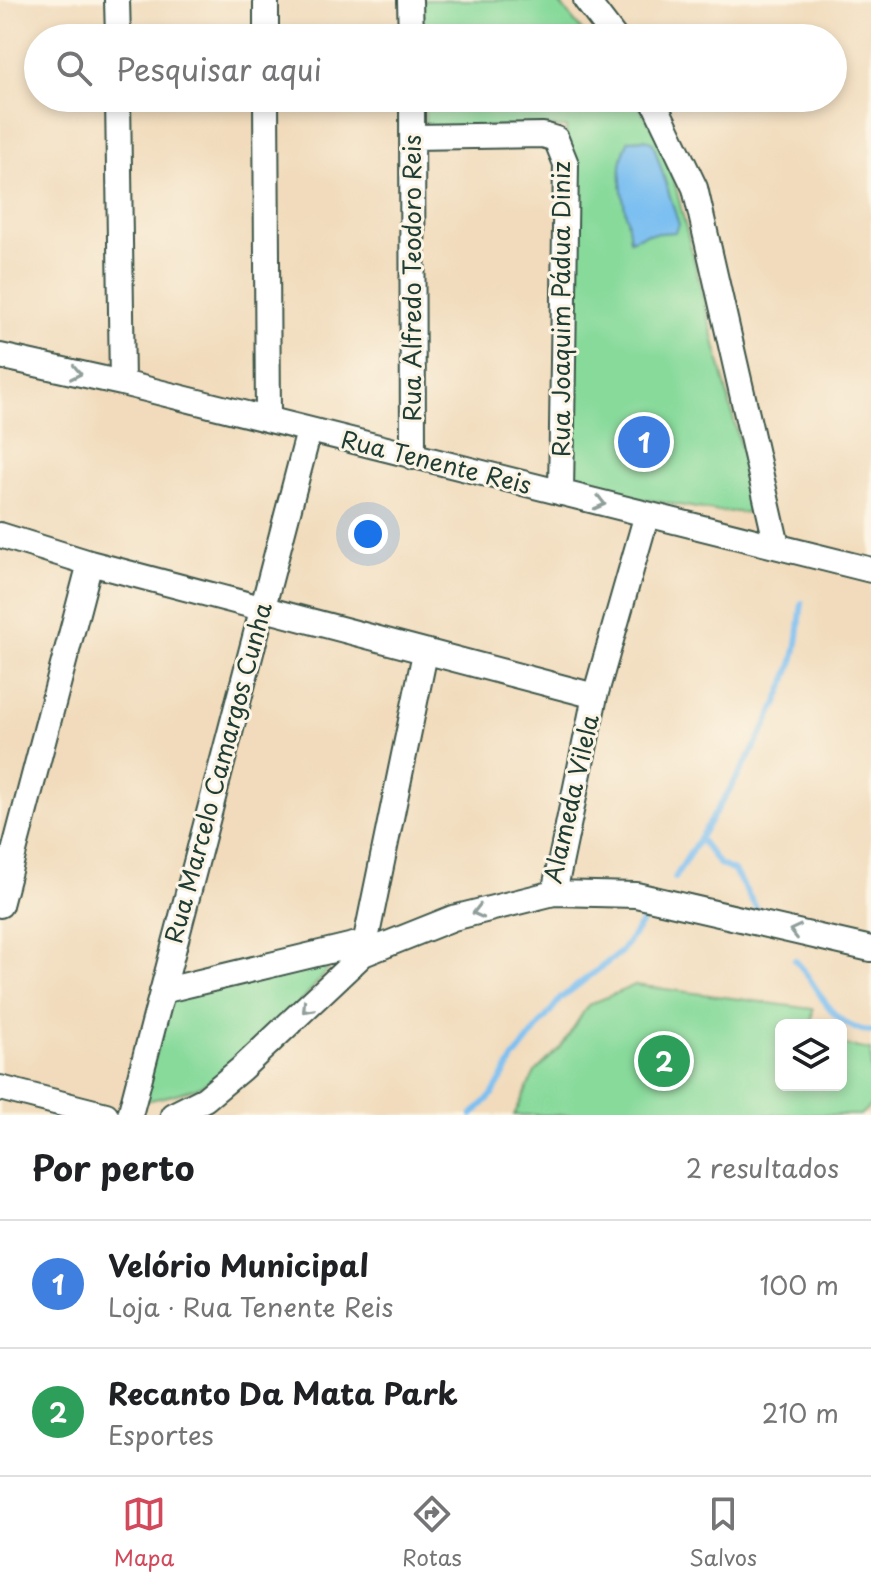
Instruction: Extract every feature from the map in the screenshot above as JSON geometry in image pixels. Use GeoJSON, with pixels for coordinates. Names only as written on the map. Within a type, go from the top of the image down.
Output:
{"type":"FeatureCollection","features":[{"type":"Feature","properties":{"kind":"street"},"geometry":{"type":"LineString","coordinates":[[117,0],[118,24]]}},
{"type":"Feature","properties":{"kind":"street"},"geometry":{"type":"LineString","coordinates":[[266,0],[266,24]]}},
{"type":"Feature","properties":{"kind":"street"},"geometry":{"type":"LineString","coordinates":[[410,0],[411,24]]}},
{"type":"Feature","properties":{"kind":"street"},"geometry":{"type":"LineString","coordinates":[[586,0],[604,24]]}},
{"type":"Feature","properties":{"kind":"street"},"geometry":{"type":"LineString","coordinates":[[118,112],[122,383]]}},
{"type":"Feature","properties":{"kind":"street"},"geometry":{"type":"LineString","coordinates":[[266,112],[268,419]]}},
{"type":"Feature","properties":{"kind":"street","name":"Rua Alfredo Teodoro Reis"},"geometry":{"type":"LineString","coordinates":[[412,112],[413,457]]}},
{"type":"Feature","properties":{"kind":"street"},"geometry":{"type":"LineString","coordinates":[[660,112],[695,188],[777,546]]}},
{"type":"Feature","properties":{"kind":"street","name":"Rua Joaquim Pádua Diniz"},"geometry":{"type":"LineString","coordinates":[[413,137],[543,135],[556,139],[566,164],[561,493]]}},
{"type":"Feature","properties":{"kind":"street","name":"Rua Tenente Reis"},"geometry":{"type":"LineString","coordinates":[[0,356],[122,383],[871,570]]}},
{"type":"Feature","properties":{"kind":"street","name":"Rua Marcelo Camargos Cunha"},"geometry":{"type":"LineString","coordinates":[[130,1115],[309,431]]}},
{"type":"Feature","properties":{"kind":"street","name":"Alameda Vilela"},"geometry":{"type":"LineString","coordinates":[[162,991],[365,948],[453,918],[554,893],[595,696],[647,514]]}},
{"type":"Feature","properties":{"kind":"street"},"geometry":{"type":"LineString","coordinates":[[0,535],[90,563],[595,696]]}},
{"type":"Feature","properties":{"kind":"street"},"geometry":{"type":"LineString","coordinates":[[0,905],[90,563]]}},
{"type":"Feature","properties":{"kind":"street"},"geometry":{"type":"LineString","coordinates":[[173,1115],[205,1099],[241,1069],[365,948],[425,653]]}},
{"type":"Feature","properties":{"kind":"street"},"geometry":{"type":"LineString","coordinates":[[554,893],[636,895],[871,949]]}},
{"type":"Feature","properties":{"kind":"street"},"geometry":{"type":"LineString","coordinates":[[0,1088],[106,1115]]}},
{"type":"Feature","properties":{"kind":"green space"},"geometry":{"type":"Polygon","coordinates":[[[423,0],[557,0],[577,24],[423,24],[423,0]]]}},
{"type":"Feature","properties":{"kind":"green space"},"geometry":{"type":"Polygon","coordinates":[[[425,112],[643,112],[658,136],[676,188],[757,513],[715,511],[574,488],[566,127],[425,127],[425,112]]]}},
{"type":"Feature","properties":{"kind":"green space"},"geometry":{"type":"Polygon","coordinates":[[[334,962],[290,1013],[220,1075],[181,1093],[142,1102],[171,1000],[334,962]]]}},
{"type":"Feature","properties":{"kind":"green space"},"geometry":{"type":"Polygon","coordinates":[[[635,985],[813,1009],[812,1019],[775,1019],[775,1091],[847,1091],[847,1046],[871,1050],[871,1105],[860,1115],[514,1115],[535,1072],[561,1047],[588,1005],[635,985]]]}},
{"type":"Feature","properties":{"kind":"water"},"geometry":{"type":"Polygon","coordinates":[[[645,139],[653,143],[679,225],[675,232],[646,234],[630,240],[621,164],[629,140],[645,139]]]}},
{"type":"Feature","properties":{"kind":"waterway"},"geometry":{"type":"LineString","coordinates":[[675,878],[740,774],[769,720],[794,657],[802,603]]}},
{"type":"Feature","properties":{"kind":"waterway"},"geometry":{"type":"LineString","coordinates":[[699,838],[719,864],[734,871],[760,914]]}},
{"type":"Feature","properties":{"kind":"waterway"},"geometry":{"type":"LineString","coordinates":[[472,1115],[492,1095],[514,1058],[561,998],[621,952],[643,921]]}},
{"type":"Feature","properties":{"kind":"waterway"},"geometry":{"type":"LineString","coordinates":[[795,960],[835,1015],[845,1023],[871,1031]]}},
{"type":"Feature","properties":{"kind":"place","name":"Velório Municipal"},"geometry":{"type":"Point","coordinates":[644,442]}},
{"type":"Feature","properties":{"kind":"place","name":"Recanto Da Mata Park"},"geometry":{"type":"Point","coordinates":[664,1061]}}]}
